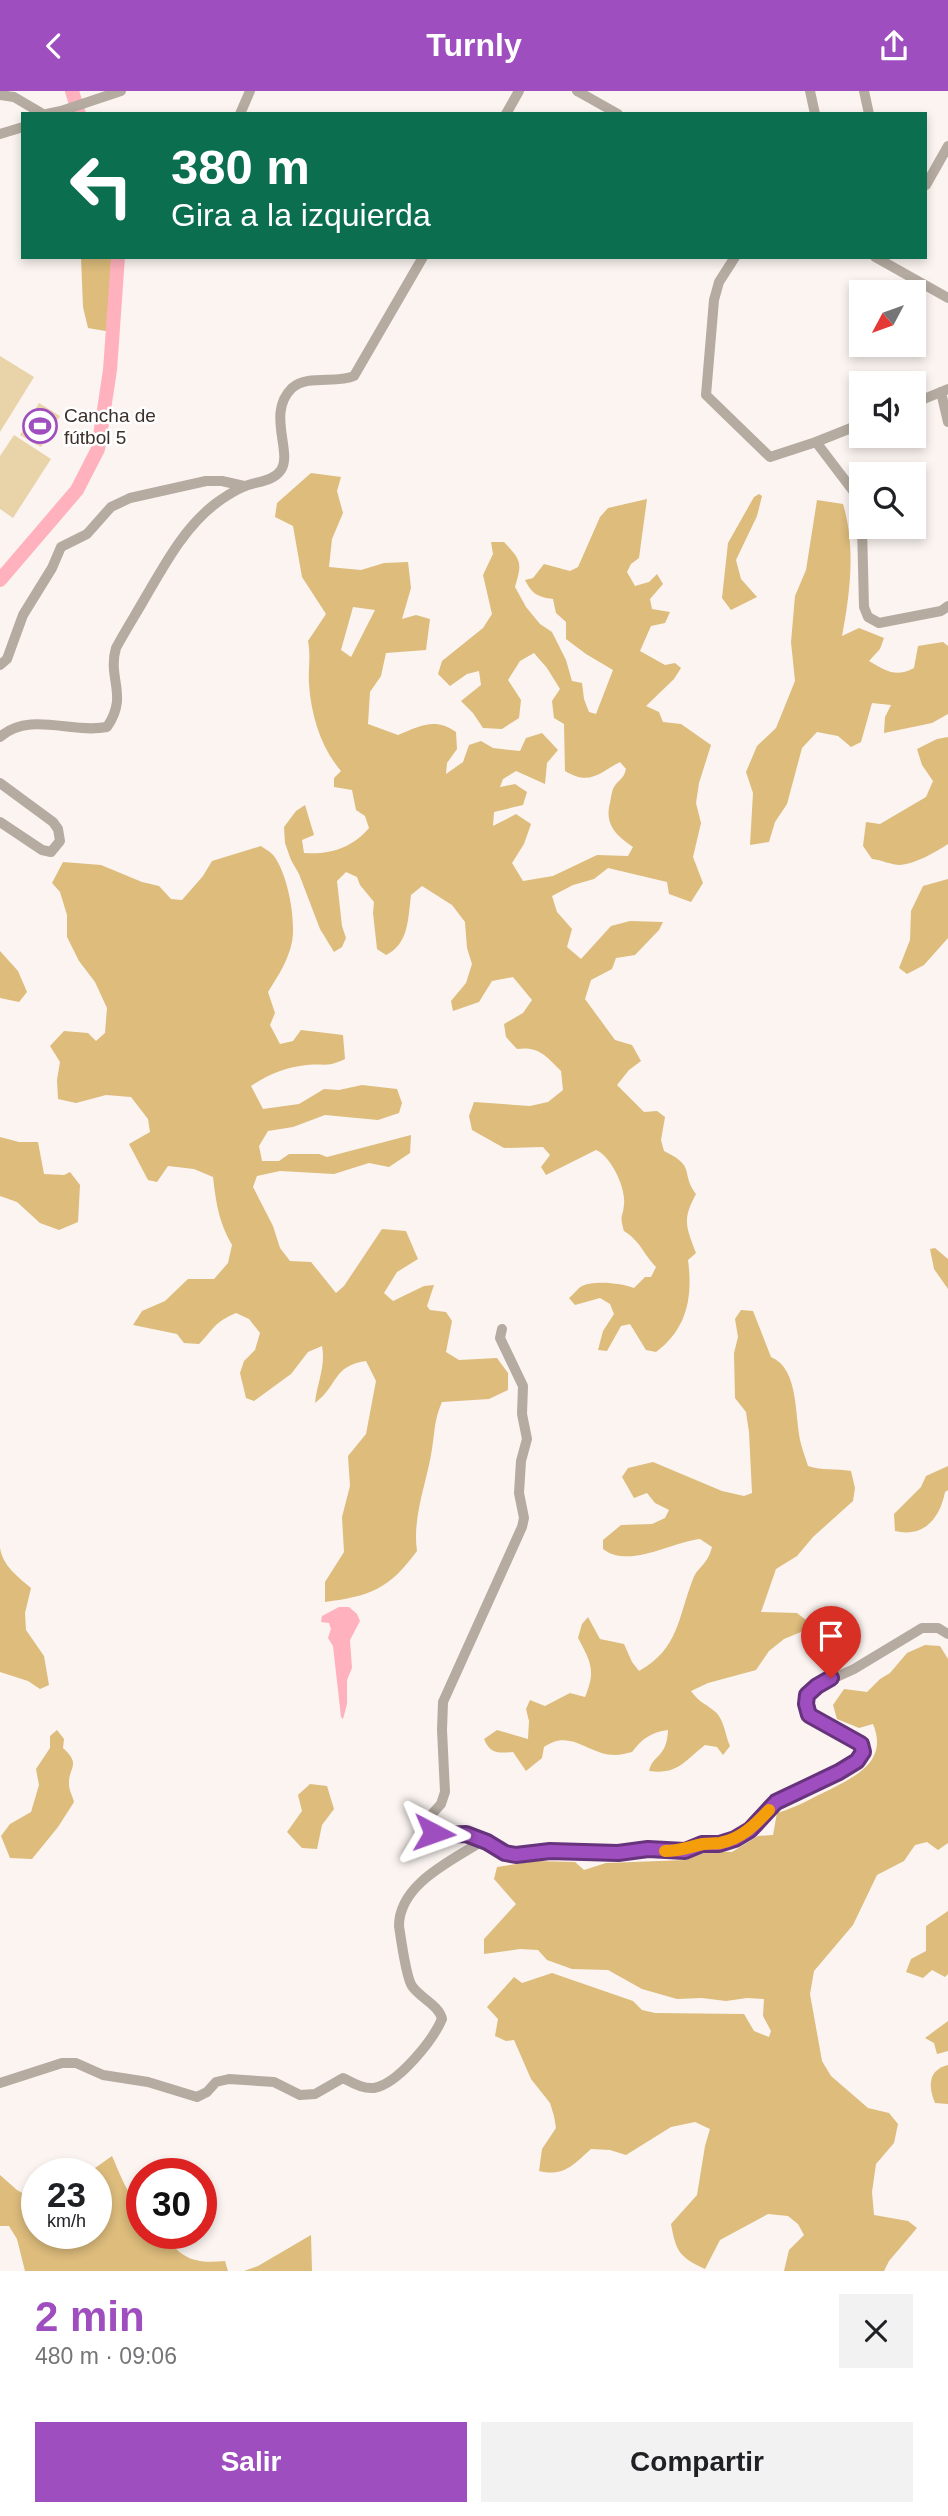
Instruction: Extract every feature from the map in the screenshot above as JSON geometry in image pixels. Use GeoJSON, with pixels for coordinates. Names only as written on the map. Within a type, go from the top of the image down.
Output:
{"type":"FeatureCollection","features":[{"type":"Feature","properties":{"kind":"street"},"geometry":{"type":"LineString","coordinates":[[26,103],[27,91]]}},
{"type":"Feature","properties":{"kind":"street"},"geometry":{"type":"LineString","coordinates":[[50,112],[121,91]]}},
{"type":"Feature","properties":{"kind":"street"},"geometry":{"type":"LineString","coordinates":[[241,112],[250,91]]}},
{"type":"Feature","properties":{"kind":"street"},"geometry":{"type":"LineString","coordinates":[[507,112],[519,91]]}},
{"type":"Feature","properties":{"kind":"street"},"geometry":{"type":"LineString","coordinates":[[577,91],[614,112]]}},
{"type":"Feature","properties":{"kind":"street"},"geometry":{"type":"LineString","coordinates":[[810,91],[815,112]]}},
{"type":"Feature","properties":{"kind":"street"},"geometry":{"type":"LineString","coordinates":[[864,91],[869,112]]}},
{"type":"Feature","properties":{"kind":"street"},"geometry":{"type":"LineString","coordinates":[[0,95],[26,103],[39,112]]}},
{"type":"Feature","properties":{"kind":"street"},"geometry":{"type":"LineString","coordinates":[[0,134],[21,128]]}},
{"type":"Feature","properties":{"kind":"street"},"geometry":{"type":"LineString","coordinates":[[927,183],[948,146]]}},
{"type":"Feature","properties":{"kind":"street"},"geometry":{"type":"LineString","coordinates":[[0,737],[11,727],[26,725],[92,730],[107,727],[114,716],[119,698],[113,661],[120,639],[183,537],[216,503],[244,486],[262,482],[280,471],[284,462],[279,424],[285,400],[293,388],[305,382],[354,376],[422,259]]}},
{"type":"Feature","properties":{"kind":"street"},"geometry":{"type":"LineString","coordinates":[[734,259],[719,282],[714,300],[706,395],[770,457],[849,429]]}},
{"type":"Feature","properties":{"kind":"street"},"geometry":{"type":"LineString","coordinates":[[895,263],[948,298]]}},
{"type":"Feature","properties":{"kind":"street"},"geometry":{"type":"LineString","coordinates":[[926,398],[944,390],[948,422]]}},
{"type":"Feature","properties":{"kind":"street"},"geometry":{"type":"LineString","coordinates":[[816,442],[849,485]]}},
{"type":"Feature","properties":{"kind":"street"},"geometry":{"type":"LineString","coordinates":[[0,666],[7,659],[21,619],[52,568],[61,547],[87,534],[111,506],[130,498],[206,481],[244,486]]}},
{"type":"Feature","properties":{"kind":"street"},"geometry":{"type":"LineString","coordinates":[[862,539],[864,607],[868,617],[879,623],[941,611],[948,606]]}},
{"type":"Feature","properties":{"kind":"street"},"geometry":{"type":"LineString","coordinates":[[0,783],[53,822],[58,829],[60,841],[51,852],[43,850],[0,822]]}},
{"type":"Feature","properties":{"kind":"street"},"geometry":{"type":"LineString","coordinates":[[502,1329],[500,1338],[523,1386],[522,1414],[527,1439],[521,1461],[519,1493],[524,1518],[519,1539],[505,1564],[443,1702],[445,1792],[429,1825],[434,1833],[466,1834],[505,1853],[516,1855],[550,1851],[685,1851],[702,1844],[719,1844],[735,1839],[750,1830],[776,1802],[839,1772],[857,1761],[863,1752],[861,1744],[809,1715],[807,1695],[817,1686],[854,1669],[922,1628],[938,1628],[948,1633]]}},
{"type":"Feature","properties":{"kind":"street"},"geometry":{"type":"LineString","coordinates":[[0,2083],[62,2063],[76,2063],[103,2075],[148,2081],[197,2097],[207,2092],[216,2082],[229,2079],[274,2082],[300,2095],[315,2094],[343,2078],[367,2088],[385,2085],[423,2051],[442,2019],[440,2013],[410,1982],[399,1926],[405,1901],[429,1875],[479,1843],[487,1842]]}},
{"type":"Feature","properties":{"kind":"shaded area"},"geometry":{"type":"Polygon","coordinates":[[[81,259],[116,259],[111,332],[88,328],[83,307],[81,259]]]}},
{"type":"Feature","properties":{"kind":"shaded area"},"geometry":{"type":"Polygon","coordinates":[[[0,356],[34,377],[0,432],[0,356]]]}},
{"type":"Feature","properties":{"kind":"shaded area","name":"Cancha de fútbol 5"},"geometry":{"type":"Polygon","coordinates":[[[39,403],[60,416],[41,447],[20,435],[39,403]]]}},
{"type":"Feature","properties":{"kind":"shaded area"},"geometry":{"type":"Polygon","coordinates":[[[14,435],[51,459],[13,518],[0,509],[0,456],[14,435]]]}},
{"type":"Feature","properties":{"kind":"shaded area"},"geometry":{"type":"Polygon","coordinates":[[[311,473],[341,477],[337,491],[343,513],[332,539],[329,567],[361,570],[384,563],[408,562],[411,588],[402,619],[416,615],[430,619],[426,650],[386,653],[381,676],[370,692],[368,724],[398,735],[427,724],[441,725],[456,732],[457,749],[447,763],[446,774],[463,762],[469,745],[481,741],[493,748],[520,751],[526,738],[542,733],[558,750],[547,763],[545,784],[516,771],[503,779],[500,787],[515,784],[527,792],[523,805],[494,812],[493,826],[516,814],[531,824],[524,844],[512,863],[523,881],[553,876],[597,855],[628,856],[633,847],[613,829],[609,818],[613,788],[626,769],[620,762],[588,778],[565,771],[564,724],[554,718],[552,701],[560,689],[534,653],[520,661],[508,680],[521,700],[519,718],[502,729],[483,728],[461,701],[481,685],[479,671],[467,674],[450,686],[438,674],[442,661],[483,628],[492,614],[483,575],[493,554],[491,542],[504,542],[519,563],[515,587],[526,607],[540,624],[552,632],[566,660],[572,681],[582,683],[589,712],[596,714],[613,670],[566,639],[566,622],[556,613],[553,599],[536,594],[525,580],[533,578],[544,564],[570,571],[578,567],[600,517],[608,508],[647,499],[639,558],[631,564],[627,572],[635,586],[649,582],[657,574],[663,584],[650,599],[652,609],[670,612],[665,623],[651,626],[640,651],[665,665],[675,663],[681,668],[674,679],[646,706],[659,712],[663,722],[681,724],[711,745],[699,783],[696,803],[701,823],[693,857],[703,883],[691,902],[669,894],[667,882],[608,868],[594,879],[573,885],[552,896],[557,912],[572,929],[567,947],[581,959],[611,926],[630,921],[663,922],[659,930],[635,955],[616,958],[612,969],[591,980],[585,999],[615,1040],[632,1045],[641,1061],[629,1070],[617,1085],[644,1112],[657,1111],[665,1117],[661,1140],[664,1151],[681,1161],[696,1194],[687,1217],[696,1253],[688,1260],[686,1311],[675,1333],[656,1352],[646,1350],[630,1324],[621,1326],[607,1351],[598,1350],[603,1331],[614,1314],[610,1304],[600,1298],[575,1305],[569,1298],[582,1286],[594,1283],[634,1288],[645,1277],[651,1277],[656,1267],[638,1243],[624,1231],[623,1190],[607,1159],[596,1150],[546,1175],[541,1167],[550,1155],[543,1147],[504,1148],[472,1130],[469,1116],[474,1102],[530,1106],[548,1102],[563,1090],[561,1071],[551,1061],[537,1051],[517,1049],[506,1037],[504,1024],[523,1013],[532,1000],[513,977],[492,981],[479,1002],[453,1011],[451,1001],[466,983],[472,964],[467,948],[465,922],[452,905],[422,886],[411,895],[403,937],[394,950],[386,955],[377,949],[374,902],[357,877],[346,872],[337,881],[346,938],[342,947],[334,952],[320,929],[285,843],[284,827],[296,811],[305,805],[314,835],[302,840],[304,853],[340,849],[355,841],[369,828],[365,816],[356,810],[352,790],[334,787],[334,778],[341,771],[323,742],[312,707],[309,684],[308,641],[326,614],[302,577],[293,526],[275,517],[277,503],[311,473]],[[353,607],[341,650],[351,657],[375,610],[353,607]]]}},
{"type":"Feature","properties":{"kind":"shaded area"},"geometry":{"type":"Polygon","coordinates":[[[759,494],[762,496],[757,516],[736,560],[741,579],[757,597],[731,610],[722,598],[728,543],[754,497],[759,494]]]}},
{"type":"Feature","properties":{"kind":"shaded area"},"geometry":{"type":"Polygon","coordinates":[[[817,500],[843,504],[851,554],[842,636],[859,628],[884,638],[880,649],[869,661],[896,673],[914,668],[918,646],[943,642],[948,646],[948,714],[932,723],[884,733],[885,717],[891,705],[872,703],[861,742],[851,747],[838,736],[817,732],[802,748],[787,804],[775,822],[769,842],[750,845],[753,793],[746,772],[757,746],[776,728],[795,681],[791,642],[795,596],[806,570],[817,500]]]}},
{"type":"Feature","properties":{"kind":"shaded area"},"geometry":{"type":"Polygon","coordinates":[[[948,737],[948,844],[906,864],[897,865],[872,859],[863,846],[866,822],[880,824],[926,797],[933,781],[922,765],[917,749],[937,739],[948,737]]]}},
{"type":"Feature","properties":{"kind":"shaded area"},"geometry":{"type":"Polygon","coordinates":[[[261,846],[274,856],[279,864],[290,898],[293,922],[288,956],[268,992],[275,1013],[270,1025],[280,1044],[293,1041],[301,1030],[343,1035],[345,1059],[329,1064],[292,1067],[251,1086],[263,1109],[299,1104],[324,1089],[339,1090],[362,1085],[397,1089],[402,1103],[399,1113],[378,1120],[325,1115],[293,1127],[268,1131],[259,1146],[262,1161],[279,1161],[289,1154],[319,1154],[327,1157],[411,1135],[410,1153],[389,1167],[369,1163],[334,1174],[280,1171],[257,1176],[253,1187],[273,1226],[280,1248],[290,1261],[311,1262],[336,1293],[344,1286],[382,1229],[406,1231],[418,1259],[397,1272],[384,1293],[393,1301],[424,1286],[434,1285],[427,1306],[430,1310],[446,1312],[452,1321],[446,1352],[459,1360],[497,1358],[508,1373],[508,1390],[489,1399],[442,1402],[418,1512],[417,1551],[407,1564],[378,1589],[355,1597],[325,1602],[325,1582],[344,1552],[342,1517],[350,1486],[348,1456],[366,1434],[376,1381],[366,1361],[355,1364],[341,1372],[315,1403],[322,1368],[322,1346],[308,1352],[291,1374],[254,1401],[246,1398],[240,1373],[244,1361],[255,1350],[260,1333],[249,1319],[236,1313],[228,1317],[215,1326],[199,1344],[184,1343],[177,1334],[133,1325],[142,1311],[165,1301],[188,1279],[214,1279],[228,1263],[232,1245],[219,1212],[213,1177],[194,1169],[168,1166],[157,1182],[148,1180],[129,1144],[150,1132],[148,1119],[131,1097],[106,1095],[76,1103],[58,1099],[60,1062],[50,1046],[64,1031],[88,1033],[96,1041],[105,1033],[107,1008],[95,982],[79,961],[67,937],[67,915],[60,892],[52,883],[63,862],[101,865],[159,886],[171,899],[182,900],[212,861],[261,846]]]}},
{"type":"Feature","properties":{"kind":"shaded area"},"geometry":{"type":"Polygon","coordinates":[[[948,879],[948,938],[924,965],[907,974],[899,968],[910,940],[911,911],[923,886],[948,879]]]}},
{"type":"Feature","properties":{"kind":"shaded area"},"geometry":{"type":"Polygon","coordinates":[[[0,951],[18,971],[27,992],[19,1002],[0,998],[0,951]]]}},
{"type":"Feature","properties":{"kind":"shaded area"},"geometry":{"type":"Polygon","coordinates":[[[0,1137],[19,1142],[38,1142],[44,1174],[64,1175],[70,1172],[80,1185],[78,1222],[59,1230],[40,1223],[17,1202],[0,1196],[0,1137]]]}},
{"type":"Feature","properties":{"kind":"shaded area"},"geometry":{"type":"Polygon","coordinates":[[[935,1248],[948,1259],[948,1289],[934,1269],[930,1249],[935,1248]]]}},
{"type":"Feature","properties":{"kind":"shaded area"},"geometry":{"type":"Polygon","coordinates":[[[741,1310],[753,1311],[771,1357],[787,1372],[808,1466],[851,1471],[855,1488],[853,1501],[813,1537],[797,1556],[776,1569],[761,1612],[797,1613],[806,1620],[801,1632],[784,1639],[769,1651],[756,1670],[708,1683],[691,1691],[717,1713],[722,1722],[730,1746],[723,1755],[717,1747],[705,1745],[674,1769],[649,1771],[663,1751],[668,1730],[647,1737],[632,1752],[617,1755],[605,1754],[571,1741],[554,1742],[544,1747],[542,1758],[526,1771],[513,1752],[495,1751],[484,1739],[497,1730],[528,1739],[529,1721],[526,1709],[530,1700],[545,1706],[570,1693],[585,1697],[591,1673],[578,1638],[582,1624],[588,1617],[600,1639],[624,1644],[639,1671],[652,1662],[670,1642],[693,1579],[710,1553],[712,1547],[700,1539],[637,1555],[613,1554],[603,1549],[603,1540],[621,1525],[652,1524],[665,1518],[669,1510],[655,1503],[647,1493],[634,1498],[622,1477],[628,1468],[653,1462],[722,1491],[744,1496],[752,1493],[746,1412],[735,1398],[734,1353],[738,1337],[735,1319],[741,1310]]]}},
{"type":"Feature","properties":{"kind":"shaded area"},"geometry":{"type":"Polygon","coordinates":[[[948,1466],[948,1490],[935,1518],[914,1532],[895,1531],[894,1514],[921,1487],[926,1476],[948,1466]]]}},
{"type":"Feature","properties":{"kind":"shaded area"},"geometry":{"type":"Polygon","coordinates":[[[0,1548],[7,1565],[31,1588],[25,1613],[26,1630],[44,1656],[49,1685],[40,1689],[28,1681],[0,1672],[0,1548]]]}},
{"type":"Feature","properties":{"kind":"shaded area"},"geometry":{"type":"Polygon","coordinates":[[[339,1607],[349,1607],[360,1621],[350,1640],[352,1668],[347,1680],[347,1704],[343,1719],[333,1646],[328,1638],[331,1629],[329,1623],[321,1622],[322,1616],[339,1607]]]}},
{"type":"Feature","properties":{"kind":"shaded area"},"geometry":{"type":"Polygon","coordinates":[[[925,1645],[940,1646],[948,1659],[948,1843],[938,1850],[927,1842],[915,1845],[904,1861],[877,1875],[853,1925],[814,1971],[810,1994],[822,2061],[831,2076],[868,2108],[889,2113],[898,2124],[894,2143],[876,2164],[872,2192],[874,2215],[908,2221],[917,2228],[889,2261],[884,2271],[784,2271],[789,2250],[804,2235],[798,2224],[788,2216],[768,2214],[720,2240],[705,2269],[689,2261],[680,2252],[671,2224],[697,2195],[710,2129],[695,2122],[671,2127],[626,2155],[610,2150],[591,2149],[562,2171],[539,2171],[542,2149],[556,2128],[550,2103],[531,2079],[514,2040],[506,2041],[495,2036],[498,2019],[487,2007],[514,1977],[522,1983],[552,1973],[633,2001],[642,2010],[655,2013],[744,2014],[754,2031],[769,2037],[771,2031],[763,2016],[764,1999],[677,1999],[642,1989],[608,1970],[572,1969],[547,1960],[538,1950],[520,1949],[484,1954],[484,1939],[516,1904],[494,1879],[497,1867],[536,1861],[575,1862],[584,1870],[606,1863],[686,1860],[709,1851],[732,1852],[758,1836],[773,1835],[777,1813],[848,1780],[858,1774],[873,1758],[877,1737],[873,1724],[859,1728],[837,1719],[833,1705],[844,1689],[867,1692],[890,1673],[907,1653],[925,1645]]]}},
{"type":"Feature","properties":{"kind":"shaded area"},"geometry":{"type":"Polygon","coordinates":[[[57,1730],[64,1739],[63,1748],[73,1762],[69,1785],[74,1802],[32,1859],[10,1858],[1,1836],[10,1824],[31,1812],[39,1785],[36,1769],[50,1748],[50,1736],[57,1730]]]}},
{"type":"Feature","properties":{"kind":"shaded area"},"geometry":{"type":"Polygon","coordinates":[[[310,1784],[327,1786],[334,1809],[322,1825],[317,1849],[302,1848],[287,1832],[302,1811],[298,1795],[310,1784]]]}},
{"type":"Feature","properties":{"kind":"shaded area"},"geometry":{"type":"Polygon","coordinates":[[[948,1911],[948,1974],[945,1977],[932,1970],[923,1978],[906,1972],[911,1959],[926,1951],[926,1926],[948,1911]]]}},
{"type":"Feature","properties":{"kind":"shaded area"},"geometry":{"type":"Polygon","coordinates":[[[948,2021],[948,2051],[937,2054],[934,2043],[925,2038],[948,2021]]]}},
{"type":"Feature","properties":{"kind":"shaded area"},"geometry":{"type":"Polygon","coordinates":[[[948,2065],[948,2104],[935,2103],[931,2079],[941,2067],[948,2065]]]}},
{"type":"Feature","properties":{"kind":"shaded area"},"geometry":{"type":"Polygon","coordinates":[[[112,2156],[126,2187],[126,2249],[176,2249],[189,2258],[205,2262],[225,2261],[228,2271],[25,2271],[17,2239],[9,2226],[0,2226],[0,2175],[21,2192],[21,2249],[112,2249],[112,2158],[109,2158],[112,2156]]]}},
{"type":"Feature","properties":{"kind":"shaded area"},"geometry":{"type":"Polygon","coordinates":[[[311,2235],[312,2271],[244,2271],[258,2266],[311,2235]]]}},
{"type":"Feature","properties":{"kind":"waterway"},"geometry":{"type":"LineString","coordinates":[[72,91],[78,112]]}},
{"type":"Feature","properties":{"kind":"waterway"},"geometry":{"type":"LineString","coordinates":[[0,580],[77,490],[98,449],[110,370],[118,259]]}},
{"type":"Feature","properties":{"kind":"slow traffic"},"geometry":{"type":"LineString","coordinates":[[665,1851],[685,1851],[702,1844],[719,1844],[735,1839],[750,1830],[769,1810]]}},
{"type":"Feature","properties":{"kind":"place","name":"Cancha de fútbol 5"},"geometry":{"type":"Point","coordinates":[40,426]}},
{"type":"Feature","properties":{"kind":"route"},"geometry":{"type":"LineString","coordinates":[[434,1833],[466,1834],[496,1846],[505,1853],[516,1855],[550,1851],[685,1851],[702,1844],[719,1844],[735,1839],[750,1830],[776,1802],[839,1772],[857,1761],[863,1752],[861,1744],[809,1715],[807,1695],[831,1678]]}}]}
